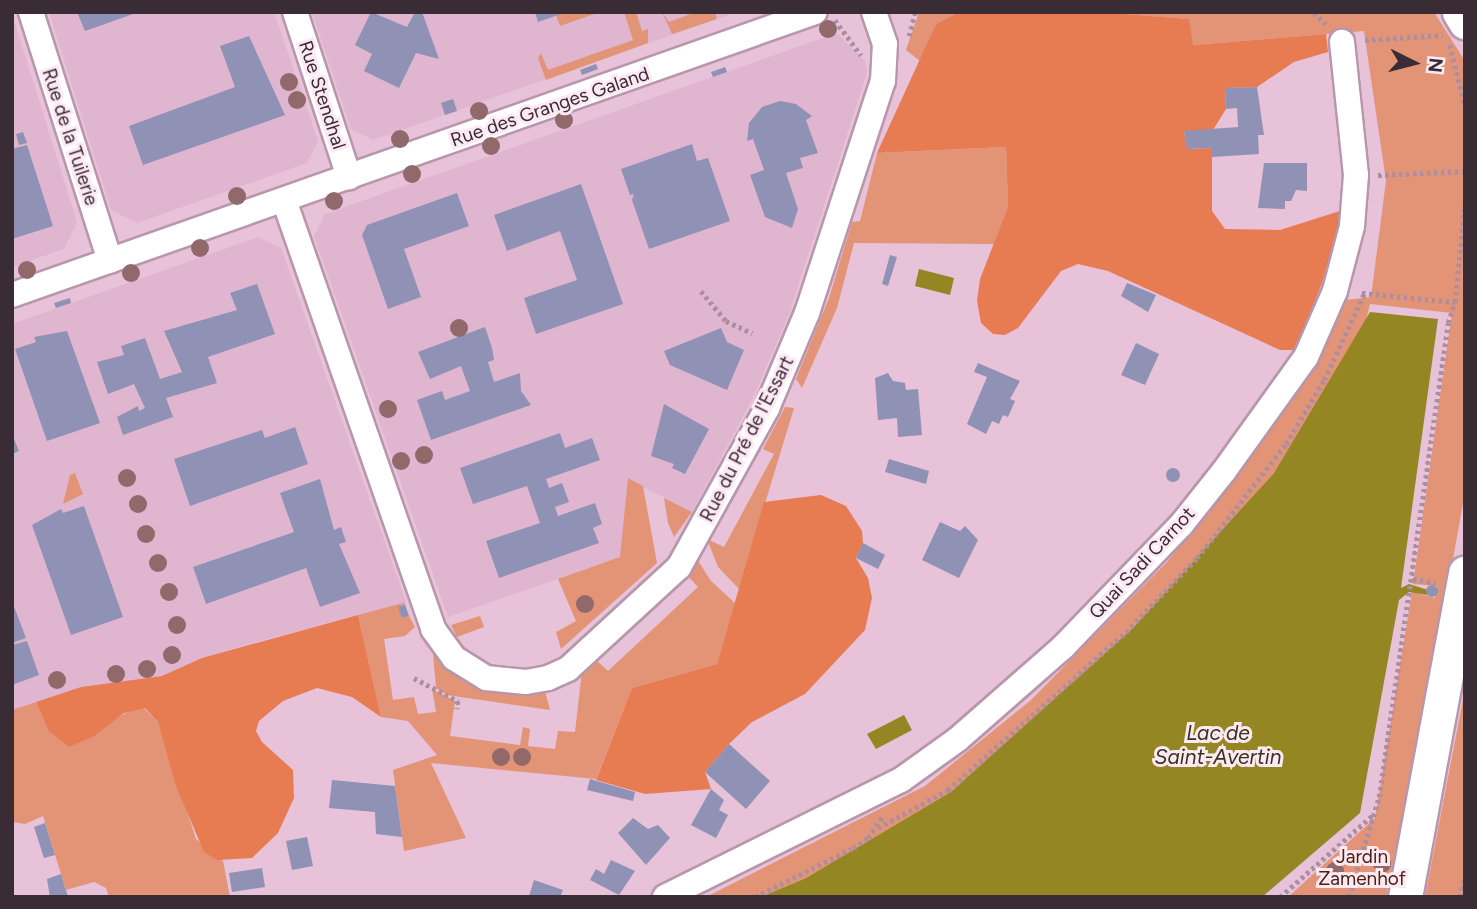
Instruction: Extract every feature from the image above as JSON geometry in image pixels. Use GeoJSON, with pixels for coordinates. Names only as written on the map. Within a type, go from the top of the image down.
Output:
{"type":"FeatureCollection","features":[{"type":"Feature","properties":{"kind":"street","name":"Rue de la Tuilerie"},"geometry":{"type":"LineString","coordinates":[[30,12],[110,261]]}},
{"type":"Feature","properties":{"kind":"street","name":"Rue Stendhal"},"geometry":{"type":"LineString","coordinates":[[295,12],[349,177]]}},
{"type":"Feature","properties":{"kind":"street","name":"Rue des Granges Galand"},"geometry":{"type":"LineString","coordinates":[[12,295],[815,12]]}},
{"type":"Feature","properties":{"kind":"street","name":"Rue du Pré de l'Essart"},"geometry":{"type":"LineString","coordinates":[[284,200],[433,629],[454,658],[486,678],[526,682],[548,678],[568,669],[679,567],[782,375],[883,81],[885,44],[874,12]]}},
{"type":"Feature","properties":{"kind":"street","name":"Quai Sadi Carnot"},"geometry":{"type":"LineString","coordinates":[[665,897],[921,767],[1063,647],[1181,525],[1306,357],[1335,291],[1352,226],[1356,176],[1342,42]]}},
{"type":"Feature","properties":{"kind":"street"},"geometry":{"type":"LineString","coordinates":[[1405,897],[1452,578]]}},
{"type":"Feature","properties":{"kind":"path"},"geometry":{"type":"LineString","coordinates":[[833,12],[883,81]]}},
{"type":"Feature","properties":{"kind":"path"},"geometry":{"type":"LineString","coordinates":[[1342,42],[1458,21],[1465,106]]}},
{"type":"Feature","properties":{"kind":"path"},"geometry":{"type":"LineString","coordinates":[[1356,176],[1465,171]]}},
{"type":"Feature","properties":{"kind":"path"},"geometry":{"type":"LineString","coordinates":[[1349,897],[1373,814],[1412,582],[1448,323],[1455,302],[1465,199]]}},
{"type":"Feature","properties":{"kind":"path"},"geometry":{"type":"LineString","coordinates":[[701,291],[726,321],[752,332]]}},
{"type":"Feature","properties":{"kind":"path"},"geometry":{"type":"LineString","coordinates":[[755,897],[853,848],[878,828],[948,790],[1126,632],[1197,558],[1286,444],[1324,380],[1364,293],[1455,302]]}},
{"type":"Feature","properties":{"kind":"path"},"geometry":{"type":"LineString","coordinates":[[1412,582],[1452,578]]}},
{"type":"Feature","properties":{"kind":"path"},"geometry":{"type":"LineString","coordinates":[[414,678],[458,701],[457,709]]}},
{"type":"Feature","properties":{"kind":"path"},"geometry":{"type":"LineString","coordinates":[[1280,897],[1373,814]]}},
{"type":"Feature","properties":{"kind":"path"},"geometry":{"type":"LineString","coordinates":[[1460,897],[1465,875]]}},
{"type":"Feature","properties":{"kind":"shaded area"},"geometry":{"type":"Polygon","coordinates":[[[49,12],[274,12],[318,141],[307,163],[137,223],[111,210],[49,12]]]}},
{"type":"Feature","properties":{"kind":"shaded area"},"geometry":{"type":"Polygon","coordinates":[[[312,12],[737,12],[373,140],[351,129],[312,12]]]}},
{"type":"Feature","properties":{"kind":"shaded area"},"geometry":{"type":"Polygon","coordinates":[[[959,12],[1100,12],[1189,19],[1193,45],[1326,34],[1328,52],[1294,62],[1257,87],[1225,88],[1226,109],[1213,130],[1184,132],[1188,149],[1212,148],[1212,211],[1225,229],[1280,230],[1343,210],[1322,283],[1295,350],[1280,350],[1108,271],[1078,264],[1061,271],[1018,328],[1005,335],[993,334],[981,323],[977,301],[980,279],[1008,207],[1006,147],[877,153],[936,24],[959,12]]]}},
{"type":"Feature","properties":{"kind":"shaded area"},"geometry":{"type":"Polygon","coordinates":[[[12,14],[77,222],[64,249],[12,267],[12,14]]]}},
{"type":"Feature","properties":{"kind":"shaded area"},"geometry":{"type":"Polygon","coordinates":[[[837,33],[865,61],[867,73],[789,314],[754,396],[692,512],[628,479],[621,557],[448,617],[314,236],[325,214],[837,33]]]}},
{"type":"Feature","properties":{"kind":"shaded area"},"geometry":{"type":"Polygon","coordinates":[[[258,237],[281,248],[406,602],[231,649],[162,676],[81,687],[12,710],[12,324],[258,237]]]}},
{"type":"Feature","properties":{"kind":"shaded area"},"geometry":{"type":"Polygon","coordinates":[[[821,495],[846,506],[862,531],[863,543],[856,558],[868,578],[872,598],[865,630],[805,694],[752,722],[729,744],[705,772],[711,789],[645,794],[596,780],[632,688],[717,664],[764,502],[821,495]]]}},
{"type":"Feature","properties":{"kind":"shaded area"},"geometry":{"type":"Polygon","coordinates":[[[358,615],[381,717],[352,697],[317,688],[283,701],[259,721],[256,731],[262,742],[293,770],[294,798],[278,833],[252,858],[217,860],[204,852],[176,786],[158,722],[145,708],[124,713],[94,736],[69,747],[48,730],[36,702],[81,687],[162,676],[202,658],[358,615]]]}},
{"type":"Feature","properties":{"kind":"green space"},"geometry":{"type":"Polygon","coordinates":[[[565,12],[600,12],[560,26],[556,15],[565,12]]]}},
{"type":"Feature","properties":{"kind":"green space"},"geometry":{"type":"Polygon","coordinates":[[[624,12],[636,12],[642,31],[648,29],[648,43],[546,80],[538,58],[541,53],[548,70],[633,40],[624,12]]]}},
{"type":"Feature","properties":{"kind":"green space"},"geometry":{"type":"Polygon","coordinates":[[[662,12],[669,22],[696,12],[715,12],[717,19],[672,34],[662,12]]]}},
{"type":"Feature","properties":{"kind":"green space"},"geometry":{"type":"Polygon","coordinates":[[[919,12],[959,12],[936,24],[920,61],[906,50],[919,12]]]}},
{"type":"Feature","properties":{"kind":"green space","name":"Jardin Zamenhof"},"geometry":{"type":"Polygon","coordinates":[[[1100,12],[1434,12],[1465,61],[1465,492],[1399,860],[1394,859],[1386,897],[1288,897],[1375,818],[1412,592],[1435,598],[1437,586],[1413,584],[1452,313],[1370,304],[1365,324],[1274,473],[1165,597],[1074,685],[951,792],[891,830],[806,878],[761,897],[706,897],[925,786],[1031,700],[1167,562],[1238,476],[1315,362],[1335,312],[1345,300],[1371,297],[1386,181],[1364,31],[1192,45],[1188,19],[1100,12]]]}},
{"type":"Feature","properties":{"kind":"green space"},"geometry":{"type":"Polygon","coordinates":[[[1006,147],[1008,207],[994,244],[854,243],[837,308],[802,388],[796,379],[829,298],[852,222],[860,221],[877,153],[1006,147]]]}},
{"type":"Feature","properties":{"kind":"green space"},"geometry":{"type":"Polygon","coordinates":[[[785,407],[794,408],[739,589],[718,567],[707,539],[724,547],[774,454],[763,449],[785,407]]]}},
{"type":"Feature","properties":{"kind":"green space"},"geometry":{"type":"Polygon","coordinates":[[[75,473],[83,494],[63,504],[70,475],[75,473]]]}},
{"type":"Feature","properties":{"kind":"green space"},"geometry":{"type":"Polygon","coordinates":[[[628,478],[643,486],[657,563],[561,649],[556,632],[576,621],[558,579],[620,557],[628,478]]]}},
{"type":"Feature","properties":{"kind":"green space"},"geometry":{"type":"Polygon","coordinates":[[[664,498],[692,512],[674,537],[668,523],[664,498]]]}},
{"type":"Feature","properties":{"kind":"green space"},"geometry":{"type":"Polygon","coordinates":[[[697,559],[711,581],[735,603],[717,664],[632,688],[596,779],[431,763],[466,838],[404,851],[393,770],[437,755],[408,721],[381,717],[358,615],[406,602],[399,607],[402,618],[409,616],[415,627],[405,636],[384,639],[393,700],[414,697],[418,714],[436,712],[432,689],[455,701],[450,736],[520,745],[523,727],[530,729],[528,746],[555,749],[558,731],[575,732],[582,671],[594,658],[608,671],[698,587],[686,574],[697,559]]]}},
{"type":"Feature","properties":{"kind":"green space"},"geometry":{"type":"Polygon","coordinates":[[[480,616],[484,627],[457,637],[451,625],[480,616]]]}},
{"type":"Feature","properties":{"kind":"green space"},"geometry":{"type":"Polygon","coordinates":[[[433,654],[474,683],[499,692],[545,691],[550,710],[447,695],[436,688],[433,654]]]}},
{"type":"Feature","properties":{"kind":"green space"},"geometry":{"type":"Polygon","coordinates":[[[1465,689],[1465,891],[1463,897],[1425,897],[1465,689]]]}},
{"type":"Feature","properties":{"kind":"green space"},"geometry":{"type":"Polygon","coordinates":[[[36,702],[48,730],[110,722],[136,707],[144,708],[158,722],[196,839],[223,861],[230,897],[109,897],[106,888],[94,882],[66,890],[43,816],[25,824],[12,822],[12,710],[36,702]]]}},
{"type":"Feature","properties":{"kind":"water"},"geometry":{"type":"Polygon","coordinates":[[[919,269],[954,278],[950,295],[915,286],[919,269]]]}},
{"type":"Feature","properties":{"kind":"water","name":"Lac de Saint-Avertin"},"geometry":{"type":"Polygon","coordinates":[[[1370,312],[1438,319],[1401,588],[1409,584],[1428,590],[1427,595],[1409,592],[1399,600],[1360,813],[1262,897],[761,897],[806,878],[951,792],[1133,628],[1274,473],[1370,312]]]}},
{"type":"Feature","properties":{"kind":"water"},"geometry":{"type":"Polygon","coordinates":[[[904,715],[912,730],[876,749],[867,734],[904,715]]]}},
{"type":"Feature","properties":{"kind":"building"},"geometry":{"type":"Polygon","coordinates":[[[77,12],[139,12],[85,31],[77,12]]]}},
{"type":"Feature","properties":{"kind":"building"},"geometry":{"type":"Polygon","coordinates":[[[371,12],[407,27],[415,12],[422,12],[439,59],[416,53],[399,88],[364,71],[372,54],[355,45],[371,12]]]}},
{"type":"Feature","properties":{"kind":"building"},"geometry":{"type":"Polygon","coordinates":[[[535,12],[564,12],[564,13],[538,22],[535,12]]]}},
{"type":"Feature","properties":{"kind":"building"},"geometry":{"type":"Polygon","coordinates":[[[249,36],[285,115],[143,165],[129,126],[235,87],[220,46],[249,36]]]}},
{"type":"Feature","properties":{"kind":"building"},"geometry":{"type":"Polygon","coordinates":[[[596,64],[598,69],[582,75],[580,70],[596,64]]]}},
{"type":"Feature","properties":{"kind":"building"},"geometry":{"type":"Polygon","coordinates":[[[725,67],[727,72],[713,77],[711,72],[725,67]]]}},
{"type":"Feature","properties":{"kind":"building"},"geometry":{"type":"Polygon","coordinates":[[[1257,87],[1264,135],[1258,135],[1259,154],[1212,157],[1212,148],[1187,149],[1184,131],[1238,127],[1237,108],[1226,109],[1225,88],[1257,87]]]}},
{"type":"Feature","properties":{"kind":"building"},"geometry":{"type":"Polygon","coordinates":[[[453,99],[457,111],[445,115],[441,103],[453,99]]]}},
{"type":"Feature","properties":{"kind":"building"},"geometry":{"type":"Polygon","coordinates":[[[780,101],[796,104],[812,116],[806,120],[818,153],[800,158],[803,168],[786,173],[798,209],[792,228],[765,217],[750,175],[764,170],[753,139],[747,141],[749,123],[762,107],[780,101]]]}},
{"type":"Feature","properties":{"kind":"building"},"geometry":{"type":"Polygon","coordinates":[[[23,132],[27,143],[19,145],[16,134],[23,132]]]}},
{"type":"Feature","properties":{"kind":"building"},"geometry":{"type":"Polygon","coordinates":[[[692,144],[697,161],[708,158],[730,221],[649,249],[632,200],[634,194],[630,195],[621,169],[692,144]]]}},
{"type":"Feature","properties":{"kind":"building"},"geometry":{"type":"Polygon","coordinates":[[[27,145],[53,226],[12,239],[12,149],[27,145]]]}},
{"type":"Feature","properties":{"kind":"building"},"geometry":{"type":"Polygon","coordinates":[[[1264,163],[1307,163],[1307,191],[1296,190],[1291,201],[1285,201],[1285,209],[1258,208],[1264,163]]]}},
{"type":"Feature","properties":{"kind":"building"},"geometry":{"type":"Polygon","coordinates":[[[581,184],[623,304],[536,334],[524,298],[577,280],[560,231],[507,251],[494,215],[581,184]]]}},
{"type":"Feature","properties":{"kind":"building"},"geometry":{"type":"Polygon","coordinates":[[[457,193],[469,226],[404,249],[421,297],[388,309],[362,235],[367,225],[457,193]]]}},
{"type":"Feature","properties":{"kind":"building"},"geometry":{"type":"Polygon","coordinates":[[[890,255],[897,257],[888,286],[882,284],[890,255]]]}},
{"type":"Feature","properties":{"kind":"building"},"geometry":{"type":"Polygon","coordinates":[[[1127,283],[1156,295],[1148,312],[1121,296],[1127,283]]]}},
{"type":"Feature","properties":{"kind":"building"},"geometry":{"type":"Polygon","coordinates":[[[257,284],[275,334],[208,357],[217,383],[166,398],[173,417],[123,435],[117,417],[138,406],[139,411],[145,408],[134,384],[108,394],[97,362],[124,355],[121,346],[145,338],[160,379],[182,372],[164,331],[237,310],[230,293],[257,284]]]}},
{"type":"Feature","properties":{"kind":"building"},"geometry":{"type":"Polygon","coordinates":[[[70,298],[71,303],[56,308],[54,303],[70,298]]]}},
{"type":"Feature","properties":{"kind":"building"},"geometry":{"type":"Polygon","coordinates":[[[485,327],[494,360],[488,362],[494,382],[520,373],[521,391],[531,405],[431,440],[417,400],[442,391],[445,400],[470,391],[461,366],[430,379],[418,352],[485,327]]]}},
{"type":"Feature","properties":{"kind":"building"},"geometry":{"type":"Polygon","coordinates":[[[721,328],[727,342],[744,350],[727,390],[670,365],[664,351],[721,328]]]}},
{"type":"Feature","properties":{"kind":"building"},"geometry":{"type":"Polygon","coordinates":[[[67,331],[100,423],[47,441],[15,349],[36,342],[34,337],[67,331]]]}},
{"type":"Feature","properties":{"kind":"building"},"geometry":{"type":"Polygon","coordinates":[[[1136,343],[1159,354],[1145,385],[1121,375],[1136,343]]]}},
{"type":"Feature","properties":{"kind":"building"},"geometry":{"type":"Polygon","coordinates":[[[978,363],[1020,381],[1010,399],[1015,401],[1008,417],[1003,415],[999,424],[992,421],[986,434],[967,424],[987,377],[974,372],[978,363]]]}},
{"type":"Feature","properties":{"kind":"building"},"geometry":{"type":"Polygon","coordinates":[[[888,373],[893,381],[905,383],[906,390],[918,389],[922,435],[898,437],[897,418],[878,420],[875,378],[888,373]]]}},
{"type":"Feature","properties":{"kind":"building"},"geometry":{"type":"Polygon","coordinates":[[[664,404],[709,429],[685,474],[672,468],[674,464],[651,456],[664,404]]]}},
{"type":"Feature","properties":{"kind":"building"},"geometry":{"type":"Polygon","coordinates":[[[295,427],[308,464],[190,506],[174,459],[262,430],[265,438],[295,427]]]}},
{"type":"Feature","properties":{"kind":"building"},"geometry":{"type":"Polygon","coordinates":[[[560,433],[565,448],[592,438],[600,460],[546,479],[549,488],[562,483],[569,502],[555,507],[558,516],[595,503],[602,524],[593,528],[599,543],[499,578],[486,541],[540,523],[527,486],[473,504],[460,468],[560,433]]]}},
{"type":"Feature","properties":{"kind":"building"},"geometry":{"type":"Polygon","coordinates":[[[12,434],[19,451],[12,454],[12,434]]]}},
{"type":"Feature","properties":{"kind":"building"},"geometry":{"type":"Polygon","coordinates":[[[889,459],[929,471],[926,484],[885,472],[889,459]]]}},
{"type":"Feature","properties":{"kind":"building"},"geometry":{"type":"Polygon","coordinates":[[[1173,468],[1178,470],[1178,480],[1173,482],[1168,480],[1166,475],[1168,470],[1173,468]]]}},
{"type":"Feature","properties":{"kind":"building"},"geometry":{"type":"Polygon","coordinates":[[[320,479],[334,530],[341,527],[346,542],[339,544],[360,593],[320,607],[306,568],[206,604],[193,567],[294,532],[280,493],[320,479]]]}},
{"type":"Feature","properties":{"kind":"building"},"geometry":{"type":"Polygon","coordinates":[[[84,506],[123,617],[71,635],[32,525],[61,509],[63,513],[84,506]]]}},
{"type":"Feature","properties":{"kind":"building"},"geometry":{"type":"Polygon","coordinates":[[[940,522],[960,531],[965,526],[978,540],[959,578],[922,560],[940,522]]]}},
{"type":"Feature","properties":{"kind":"building"},"geometry":{"type":"Polygon","coordinates":[[[863,543],[885,555],[878,569],[856,558],[863,543]]]}},
{"type":"Feature","properties":{"kind":"building"},"geometry":{"type":"Polygon","coordinates":[[[1432,585],[1438,591],[1432,597],[1426,591],[1432,585]]]}},
{"type":"Feature","properties":{"kind":"building"},"geometry":{"type":"Polygon","coordinates":[[[12,601],[26,638],[12,643],[12,601]]]}},
{"type":"Feature","properties":{"kind":"building"},"geometry":{"type":"Polygon","coordinates":[[[405,604],[409,616],[402,618],[398,607],[405,604]]]}},
{"type":"Feature","properties":{"kind":"building"},"geometry":{"type":"Polygon","coordinates":[[[27,641],[39,675],[12,685],[12,645],[27,641]]]}},
{"type":"Feature","properties":{"kind":"building"},"geometry":{"type":"Polygon","coordinates":[[[729,744],[770,781],[746,809],[705,772],[729,744]]]}},
{"type":"Feature","properties":{"kind":"building"},"geometry":{"type":"Polygon","coordinates":[[[590,779],[635,792],[633,801],[587,790],[590,779]]]}},
{"type":"Feature","properties":{"kind":"building"},"geometry":{"type":"Polygon","coordinates":[[[332,780],[395,786],[402,837],[376,834],[375,812],[329,808],[332,780]]]}},
{"type":"Feature","properties":{"kind":"building"},"geometry":{"type":"Polygon","coordinates":[[[711,789],[724,800],[719,810],[728,815],[716,838],[691,825],[711,789]]]}},
{"type":"Feature","properties":{"kind":"building"},"geometry":{"type":"Polygon","coordinates":[[[633,818],[648,829],[658,825],[670,838],[646,865],[618,833],[633,818]]]}},
{"type":"Feature","properties":{"kind":"building"},"geometry":{"type":"Polygon","coordinates":[[[45,823],[55,855],[44,858],[34,827],[45,823]]]}},
{"type":"Feature","properties":{"kind":"building"},"geometry":{"type":"Polygon","coordinates":[[[307,837],[313,866],[292,870],[286,841],[307,837]]]}},
{"type":"Feature","properties":{"kind":"building"},"geometry":{"type":"Polygon","coordinates":[[[611,860],[635,871],[619,895],[590,880],[596,869],[604,874],[611,860]]]}},
{"type":"Feature","properties":{"kind":"building"},"geometry":{"type":"Polygon","coordinates":[[[262,868],[265,887],[232,892],[229,873],[262,868]]]}},
{"type":"Feature","properties":{"kind":"building"},"geometry":{"type":"Polygon","coordinates":[[[61,874],[68,897],[50,897],[47,879],[61,874]]]}},
{"type":"Feature","properties":{"kind":"building"},"geometry":{"type":"Polygon","coordinates":[[[534,880],[563,890],[560,897],[529,896],[534,880]]]}}]}
